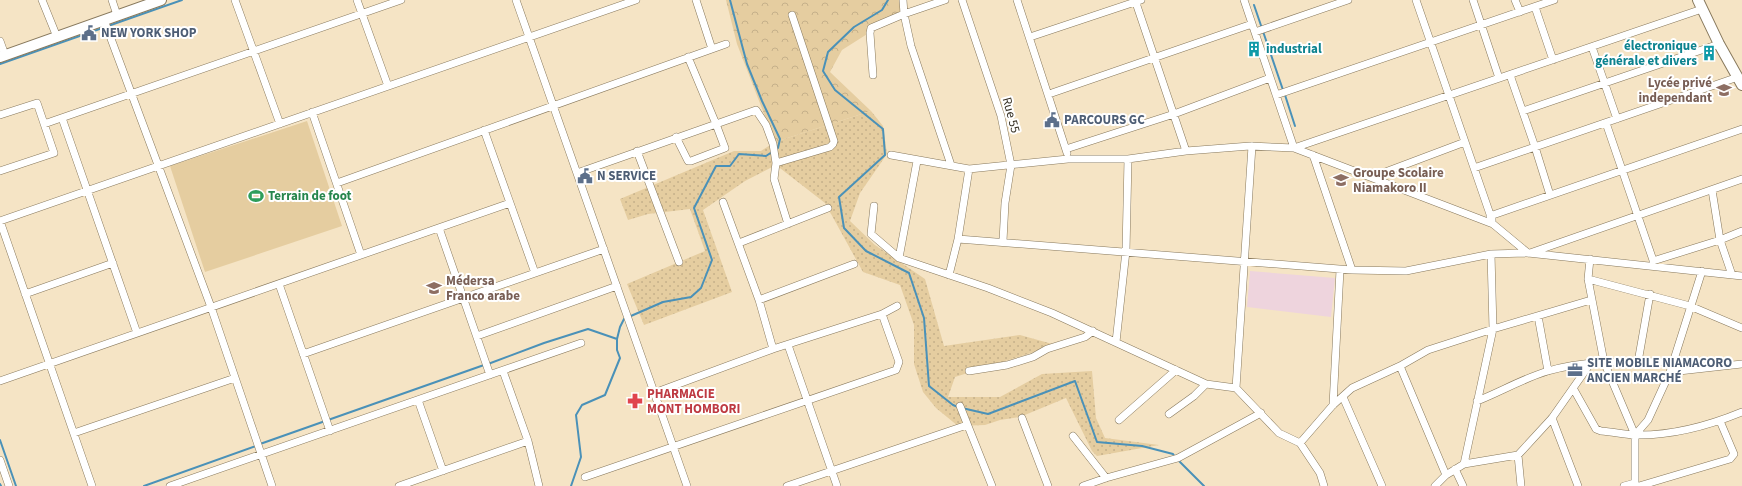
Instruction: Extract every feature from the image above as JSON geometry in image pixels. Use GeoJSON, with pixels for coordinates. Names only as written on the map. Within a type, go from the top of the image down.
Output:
{"type":"FeatureCollection","features":[{"type":"Feature","properties":{"kind":"main road"},"geometry":{"type":"LineString","coordinates":[[2,56],[161,0]]}},
{"type":"Feature","properties":{"kind":"main road"},"geometry":{"type":"LineString","coordinates":[[1700,5],[1719,44],[1740,81]]}},
{"type":"Feature","properties":{"kind":"street"},"geometry":{"type":"LineString","coordinates":[[42,0],[57,37]]}},
{"type":"Feature","properties":{"kind":"street"},"geometry":{"type":"LineString","coordinates":[[112,0],[117,15]]}},
{"type":"Feature","properties":{"kind":"street"},"geometry":{"type":"LineString","coordinates":[[235,0],[280,124]]}},
{"type":"Feature","properties":{"kind":"street"},"geometry":{"type":"LineString","coordinates":[[357,0],[388,86]]}},
{"type":"Feature","properties":{"kind":"street"},"geometry":{"type":"LineString","coordinates":[[44,124],[401,0]]}},
{"type":"Feature","properties":{"kind":"street"},"geometry":{"type":"LineString","coordinates":[[516,0],[687,486]]}},
{"type":"Feature","properties":{"kind":"street"},"geometry":{"type":"LineString","coordinates":[[92,486],[0,221],[636,0]]}},
{"type":"Feature","properties":{"kind":"street"},"geometry":{"type":"LineString","coordinates":[[696,0],[712,49]]}},
{"type":"Feature","properties":{"kind":"street"},"geometry":{"type":"LineString","coordinates":[[904,0],[904,14],[911,46],[951,165]]}},
{"type":"Feature","properties":{"kind":"street"},"geometry":{"type":"LineString","coordinates":[[873,75],[870,33],[871,28],[904,14],[946,0]]}},
{"type":"Feature","properties":{"kind":"street","name":"Rue 55"},"geometry":{"type":"LineString","coordinates":[[962,0],[1001,116],[1011,165],[1005,204],[1002,241]]}},
{"type":"Feature","properties":{"kind":"street"},"geometry":{"type":"LineString","coordinates":[[1017,0],[1049,94],[1068,159]]}},
{"type":"Feature","properties":{"kind":"street"},"geometry":{"type":"LineString","coordinates":[[1244,0],[1294,148]]}},
{"type":"Feature","properties":{"kind":"street"},"geometry":{"type":"LineString","coordinates":[[1255,32],[1348,0]]}},
{"type":"Feature","properties":{"kind":"street"},"geometry":{"type":"LineString","coordinates":[[1416,0],[1493,224]]}},
{"type":"Feature","properties":{"kind":"street"},"geometry":{"type":"LineString","coordinates":[[1473,0],[1499,78]]}},
{"type":"Feature","properties":{"kind":"street"},"geometry":{"type":"LineString","coordinates":[[1515,0],[1520,12]]}},
{"type":"Feature","properties":{"kind":"street"},"geometry":{"type":"LineString","coordinates":[[1276,95],[1554,0]]}},
{"type":"Feature","properties":{"kind":"street"},"geometry":{"type":"LineString","coordinates":[[1030,37],[1137,1],[1186,151]]}},
{"type":"Feature","properties":{"kind":"street"},"geometry":{"type":"LineString","coordinates":[[1294,148],[1592,47],[1700,5]]}},
{"type":"Feature","properties":{"kind":"street"},"geometry":{"type":"LineString","coordinates":[[1535,7],[1553,60]]}},
{"type":"Feature","properties":{"kind":"street"},"geometry":{"type":"LineString","coordinates":[[776,163],[830,147],[834,141],[792,15]]}},
{"type":"Feature","properties":{"kind":"street"},"geometry":{"type":"LineString","coordinates":[[104,20],[130,94],[211,307],[272,486]]}},
{"type":"Feature","properties":{"kind":"street"},"geometry":{"type":"LineString","coordinates":[[1049,94],[1252,24]]}},
{"type":"Feature","properties":{"kind":"street"},"geometry":{"type":"LineString","coordinates":[[0,41],[2,56]]}},
{"type":"Feature","properties":{"kind":"street"},"geometry":{"type":"LineString","coordinates":[[337,183],[726,44]]}},
{"type":"Feature","properties":{"kind":"street"},"geometry":{"type":"LineString","coordinates":[[1523,111],[1719,44]]}},
{"type":"Feature","properties":{"kind":"street"},"geometry":{"type":"LineString","coordinates":[[1592,47],[1617,119]]}},
{"type":"Feature","properties":{"kind":"street"},"geometry":{"type":"LineString","coordinates":[[676,137],[686,158],[691,161],[725,148],[688,57]]}},
{"type":"Feature","properties":{"kind":"street"},"geometry":{"type":"LineString","coordinates":[[1510,74],[1550,195]]}},
{"type":"Feature","properties":{"kind":"street"},"geometry":{"type":"LineString","coordinates":[[1066,149],[1174,114],[1270,78]]}},
{"type":"Feature","properties":{"kind":"street"},"geometry":{"type":"LineString","coordinates":[[1474,168],[1617,119],[1740,81]]}},
{"type":"Feature","properties":{"kind":"street"},"geometry":{"type":"LineString","coordinates":[[0,115],[37,103],[54,153],[0,171]]}},
{"type":"Feature","properties":{"kind":"street"},"geometry":{"type":"LineString","coordinates":[[577,173],[754,110],[758,111],[773,144],[776,163],[774,179],[788,224]]}},
{"type":"Feature","properties":{"kind":"street"},"geometry":{"type":"LineString","coordinates":[[312,112],[362,255]]}},
{"type":"Feature","properties":{"kind":"street"},"geometry":{"type":"LineString","coordinates":[[62,118],[137,333]]}},
{"type":"Feature","properties":{"kind":"street"},"geometry":{"type":"LineString","coordinates":[[1606,123],[1654,263]]}},
{"type":"Feature","properties":{"kind":"street"},"geometry":{"type":"LineString","coordinates":[[1490,216],[1742,129]]}},
{"type":"Feature","properties":{"kind":"street"},"geometry":{"type":"LineString","coordinates":[[484,130],[535,273]]}},
{"type":"Feature","properties":{"kind":"street"},"geometry":{"type":"LineString","coordinates":[[1372,177],[1465,142]]}},
{"type":"Feature","properties":{"kind":"street"},"geometry":{"type":"LineString","coordinates":[[1236,388],[1252,146]]}},
{"type":"Feature","properties":{"kind":"street"},"geometry":{"type":"LineString","coordinates":[[891,156],[969,169],[1068,159],[1128,159],[1186,151],[1252,146],[1294,148],[1493,224],[1528,253]]}},
{"type":"Feature","properties":{"kind":"street"},"geometry":{"type":"LineString","coordinates":[[637,151],[679,262]]}},
{"type":"Feature","properties":{"kind":"street"},"geometry":{"type":"LineString","coordinates":[[1313,155],[1352,270]]}},
{"type":"Feature","properties":{"kind":"street"},"geometry":{"type":"LineString","coordinates":[[1116,342],[1126,251],[1128,159]]}},
{"type":"Feature","properties":{"kind":"street"},"geometry":{"type":"LineString","coordinates":[[899,258],[917,161]]}},
{"type":"Feature","properties":{"kind":"street"},"geometry":{"type":"LineString","coordinates":[[948,275],[958,239],[969,169]]}},
{"type":"Feature","properties":{"kind":"street"},"geometry":{"type":"LineString","coordinates":[[1528,253],[1742,179]]}},
{"type":"Feature","properties":{"kind":"street"},"geometry":{"type":"LineString","coordinates":[[1712,190],[1720,240],[1732,275]]}},
{"type":"Feature","properties":{"kind":"street"},"geometry":{"type":"LineString","coordinates":[[723,202],[759,300],[774,349]]}},
{"type":"Feature","properties":{"kind":"street"},"geometry":{"type":"LineString","coordinates":[[0,381],[510,204]]}},
{"type":"Feature","properties":{"kind":"street"},"geometry":{"type":"LineString","coordinates":[[874,206],[871,234],[899,258],[1016,299],[1092,331],[1206,384],[1236,388],[1279,433],[1300,443],[1320,473],[1324,486]]}},
{"type":"Feature","properties":{"kind":"street"},"geometry":{"type":"LineString","coordinates":[[739,243],[828,208]]}},
{"type":"Feature","properties":{"kind":"street"},"geometry":{"type":"LineString","coordinates":[[439,228],[490,375]]}},
{"type":"Feature","properties":{"kind":"street"},"geometry":{"type":"LineString","coordinates":[[1654,263],[1742,231]]}},
{"type":"Feature","properties":{"kind":"street"},"geometry":{"type":"LineString","coordinates":[[958,239],[1126,251],[1340,270],[1406,271],[1491,254],[1528,253],[1654,263],[1702,272],[1742,276]]}},
{"type":"Feature","properties":{"kind":"street"},"geometry":{"type":"LineString","coordinates":[[303,354],[604,249]]}},
{"type":"Feature","properties":{"kind":"street"},"geometry":{"type":"LineString","coordinates":[[1464,464],[1493,329],[1491,254]]}},
{"type":"Feature","properties":{"kind":"street"},"geometry":{"type":"LineString","coordinates":[[1590,259],[1588,279],[1604,362],[1635,435],[1636,485]]}},
{"type":"Feature","properties":{"kind":"street"},"geometry":{"type":"LineString","coordinates":[[25,294],[113,263]]}},
{"type":"Feature","properties":{"kind":"street"},"geometry":{"type":"LineString","coordinates":[[759,300],[854,264]]}},
{"type":"Feature","properties":{"kind":"street"},"geometry":{"type":"LineString","coordinates":[[1333,405],[1340,270]]}},
{"type":"Feature","properties":{"kind":"street"},"geometry":{"type":"LineString","coordinates":[[1635,435],[1648,420],[1670,372],[1702,272]]}},
{"type":"Feature","properties":{"kind":"street"},"geometry":{"type":"LineString","coordinates":[[1588,279],[1650,294],[1690,306],[1741,330]]}},
{"type":"Feature","properties":{"kind":"street"},"geometry":{"type":"LineString","coordinates":[[279,284],[330,430]]}},
{"type":"Feature","properties":{"kind":"street"},"geometry":{"type":"LineString","coordinates":[[477,336],[617,286]]}},
{"type":"Feature","properties":{"kind":"street"},"geometry":{"type":"LineString","coordinates":[[1638,362],[1650,294]]}},
{"type":"Feature","properties":{"kind":"street"},"geometry":{"type":"LineString","coordinates":[[1300,443],[1333,405],[1352,388],[1400,366],[1428,350],[1591,300]]}},
{"type":"Feature","properties":{"kind":"street"},"geometry":{"type":"LineString","coordinates":[[654,393],[774,349],[882,314],[897,306]]}},
{"type":"Feature","properties":{"kind":"street"},"geometry":{"type":"LineString","coordinates":[[585,477],[896,370],[899,362],[882,314]]}},
{"type":"Feature","properties":{"kind":"street"},"geometry":{"type":"LineString","coordinates":[[1538,316],[1548,371]]}},
{"type":"Feature","properties":{"kind":"street"},"geometry":{"type":"LineString","coordinates":[[969,371],[1007,365],[1033,357],[1047,349],[1085,337],[1092,331]]}},
{"type":"Feature","properties":{"kind":"street"},"geometry":{"type":"LineString","coordinates":[[170,486],[190,483],[262,454],[581,343]]}},
{"type":"Feature","properties":{"kind":"street"},"geometry":{"type":"LineString","coordinates":[[788,345],[837,486]]}},
{"type":"Feature","properties":{"kind":"street"},"geometry":{"type":"LineString","coordinates":[[1477,401],[1548,371],[1604,362],[1673,362]]}},
{"type":"Feature","properties":{"kind":"street"},"geometry":{"type":"LineString","coordinates":[[1435,486],[1446,475],[1464,464],[1518,455],[1552,418],[1590,364]]}},
{"type":"Feature","properties":{"kind":"street"},"geometry":{"type":"LineString","coordinates":[[1670,372],[1742,364]]}},
{"type":"Feature","properties":{"kind":"street"},"geometry":{"type":"LineString","coordinates":[[1400,366],[1446,475]]}},
{"type":"Feature","properties":{"kind":"street"},"geometry":{"type":"LineString","coordinates":[[1119,420],[1176,370]]}},
{"type":"Feature","properties":{"kind":"street"},"geometry":{"type":"LineString","coordinates":[[502,371],[528,441],[539,486]]}},
{"type":"Feature","properties":{"kind":"street"},"geometry":{"type":"LineString","coordinates":[[74,433],[235,378]]}},
{"type":"Feature","properties":{"kind":"street"},"geometry":{"type":"LineString","coordinates":[[1169,414],[1194,396],[1206,384]]}},
{"type":"Feature","properties":{"kind":"street"},"geometry":{"type":"LineString","coordinates":[[1573,388],[1596,429],[1601,431],[1635,435],[1681,431],[1720,421],[1742,412]]}},
{"type":"Feature","properties":{"kind":"street"},"geometry":{"type":"LineString","coordinates":[[1343,397],[1382,486]]}},
{"type":"Feature","properties":{"kind":"street"},"geometry":{"type":"LineString","coordinates":[[418,400],[442,471]]}},
{"type":"Feature","properties":{"kind":"street"},"geometry":{"type":"LineString","coordinates":[[960,406],[992,486]]}},
{"type":"Feature","properties":{"kind":"street"},"geometry":{"type":"LineString","coordinates":[[1083,486],[1178,458],[1261,413]]}},
{"type":"Feature","properties":{"kind":"street"},"geometry":{"type":"LineString","coordinates":[[1022,418],[1048,486]]}},
{"type":"Feature","properties":{"kind":"street"},"geometry":{"type":"LineString","coordinates":[[1552,418],[1578,486]]}},
{"type":"Feature","properties":{"kind":"street"},"geometry":{"type":"LineString","coordinates":[[1624,486],[1636,485],[1730,459],[1734,454],[1720,421]]}},
{"type":"Feature","properties":{"kind":"street"},"geometry":{"type":"LineString","coordinates":[[787,486],[967,425]]}},
{"type":"Feature","properties":{"kind":"street"},"geometry":{"type":"LineString","coordinates":[[1072,436],[1106,478]]}},
{"type":"Feature","properties":{"kind":"street"},"geometry":{"type":"LineString","coordinates":[[399,486],[528,441]]}},
{"type":"Feature","properties":{"kind":"street"},"geometry":{"type":"LineString","coordinates":[[1518,455],[1521,486]]}},
{"type":"Feature","properties":{"kind":"street"},"geometry":{"type":"LineString","coordinates":[[0,461],[9,486]]}},
{"type":"Feature","properties":{"kind":"street"},"geometry":{"type":"LineString","coordinates":[[1455,469],[1463,486]]}},
{"type":"Feature","properties":{"kind":"shaded area"},"geometry":{"type":"Polygon","coordinates":[[[1250,271],[1335,278],[1331,317],[1247,307],[1250,271]]]}},
{"type":"Feature","properties":{"kind":"green space"},"geometry":{"type":"Polygon","coordinates":[[[726,0],[901,0],[900,17],[872,31],[842,50],[830,72],[871,111],[775,142],[737,44],[726,0]]]}},
{"type":"Feature","properties":{"kind":"green space"},"geometry":{"type":"Polygon","coordinates":[[[871,111],[883,126],[887,154],[860,193],[850,221],[875,245],[925,279],[944,346],[1020,335],[1056,345],[955,377],[948,397],[1000,397],[1042,374],[1092,371],[1096,418],[1105,438],[1159,445],[1097,456],[1092,451],[1066,398],[1020,417],[1000,420],[985,425],[958,426],[936,408],[923,392],[914,364],[914,325],[900,285],[863,272],[825,203],[776,165],[745,181],[703,210],[732,292],[644,325],[627,284],[705,251],[690,209],[648,214],[628,220],[620,199],[734,151],[761,151],[775,142],[871,111]]]}},
{"type":"Feature","properties":{"kind":"green space","name":"Terrain de foot"},"geometry":{"type":"Polygon","coordinates":[[[307,121],[342,226],[205,272],[170,166],[307,121]]]}},
{"type":"Feature","properties":{"kind":"waterway"},"geometry":{"type":"LineString","coordinates":[[0,64],[182,0]]}},
{"type":"Feature","properties":{"kind":"waterway"},"geometry":{"type":"LineString","coordinates":[[730,0],[747,64],[780,139],[778,148],[775,150]]}},
{"type":"Feature","properties":{"kind":"waterway"},"geometry":{"type":"LineString","coordinates":[[888,0],[882,10],[854,27],[828,52],[823,71],[835,90],[883,129],[885,155],[839,197],[844,228],[866,251],[909,273],[924,318],[929,386],[953,405],[958,407]]}},
{"type":"Feature","properties":{"kind":"waterway"},"geometry":{"type":"LineString","coordinates":[[1254,5],[1283,90]]}},
{"type":"Feature","properties":{"kind":"waterway"},"geometry":{"type":"LineString","coordinates":[[1285,95],[1295,126]]}},
{"type":"Feature","properties":{"kind":"waterway"},"geometry":{"type":"LineString","coordinates":[[571,486],[581,457],[576,415],[582,405],[605,395],[620,358],[617,350],[617,339],[624,319],[663,302],[691,297],[701,288],[712,260],[694,208],[716,166],[730,166],[739,154],[766,156],[772,152]]}},
{"type":"Feature","properties":{"kind":"waterway"},"geometry":{"type":"LineString","coordinates":[[488,364],[544,343],[588,329],[617,339]]}},
{"type":"Feature","properties":{"kind":"waterway"},"geometry":{"type":"LineString","coordinates":[[260,444],[484,365]]}},
{"type":"Feature","properties":{"kind":"waterway"},"geometry":{"type":"LineString","coordinates":[[962,408],[988,414],[1075,381],[1097,442],[1142,446],[1173,454],[1175,457]]}},
{"type":"Feature","properties":{"kind":"waterway"},"geometry":{"type":"LineString","coordinates":[[0,440],[16,486]]}},
{"type":"Feature","properties":{"kind":"waterway"},"geometry":{"type":"LineString","coordinates":[[144,486],[256,446]]}},
{"type":"Feature","properties":{"kind":"waterway"},"geometry":{"type":"LineString","coordinates":[[1178,460],[1204,486]]}},
{"type":"Feature","properties":{"kind":"place","name":"NEW YORK SHOP"},"geometry":{"type":"Point","coordinates":[89,33]}},
{"type":"Feature","properties":{"kind":"place","name":"industrial"},"geometry":{"type":"Point","coordinates":[1254,49]}},
{"type":"Feature","properties":{"kind":"place","name":"électronique générale et divers"},"geometry":{"type":"Point","coordinates":[1709,53]}},
{"type":"Feature","properties":{"kind":"place","name":"Lycée privé independant"},"geometry":{"type":"Point","coordinates":[1724,90]}},
{"type":"Feature","properties":{"kind":"place","name":"PARCOURS GC"},"geometry":{"type":"Point","coordinates":[1052,120]}},
{"type":"Feature","properties":{"kind":"place","name":"N SERVICE"},"geometry":{"type":"Point","coordinates":[585,176]}},
{"type":"Feature","properties":{"kind":"place","name":"Groupe Scolaire Niamakoro II"},"geometry":{"type":"Point","coordinates":[1341,180]}},
{"type":"Feature","properties":{"kind":"place","name":"Terrain de foot"},"geometry":{"type":"Point","coordinates":[256,196]}},
{"type":"Feature","properties":{"kind":"place","name":"Médersa Franco arabe"},"geometry":{"type":"Point","coordinates":[434,288]}},
{"type":"Feature","properties":{"kind":"place","name":"SITE MOBILE NIAMACORO ANCIEN MARCHÉ"},"geometry":{"type":"Point","coordinates":[1575,370]}},
{"type":"Feature","properties":{"kind":"place","name":"PHARMACIE MONT HOMBORI"},"geometry":{"type":"Point","coordinates":[635,401]}}]}
